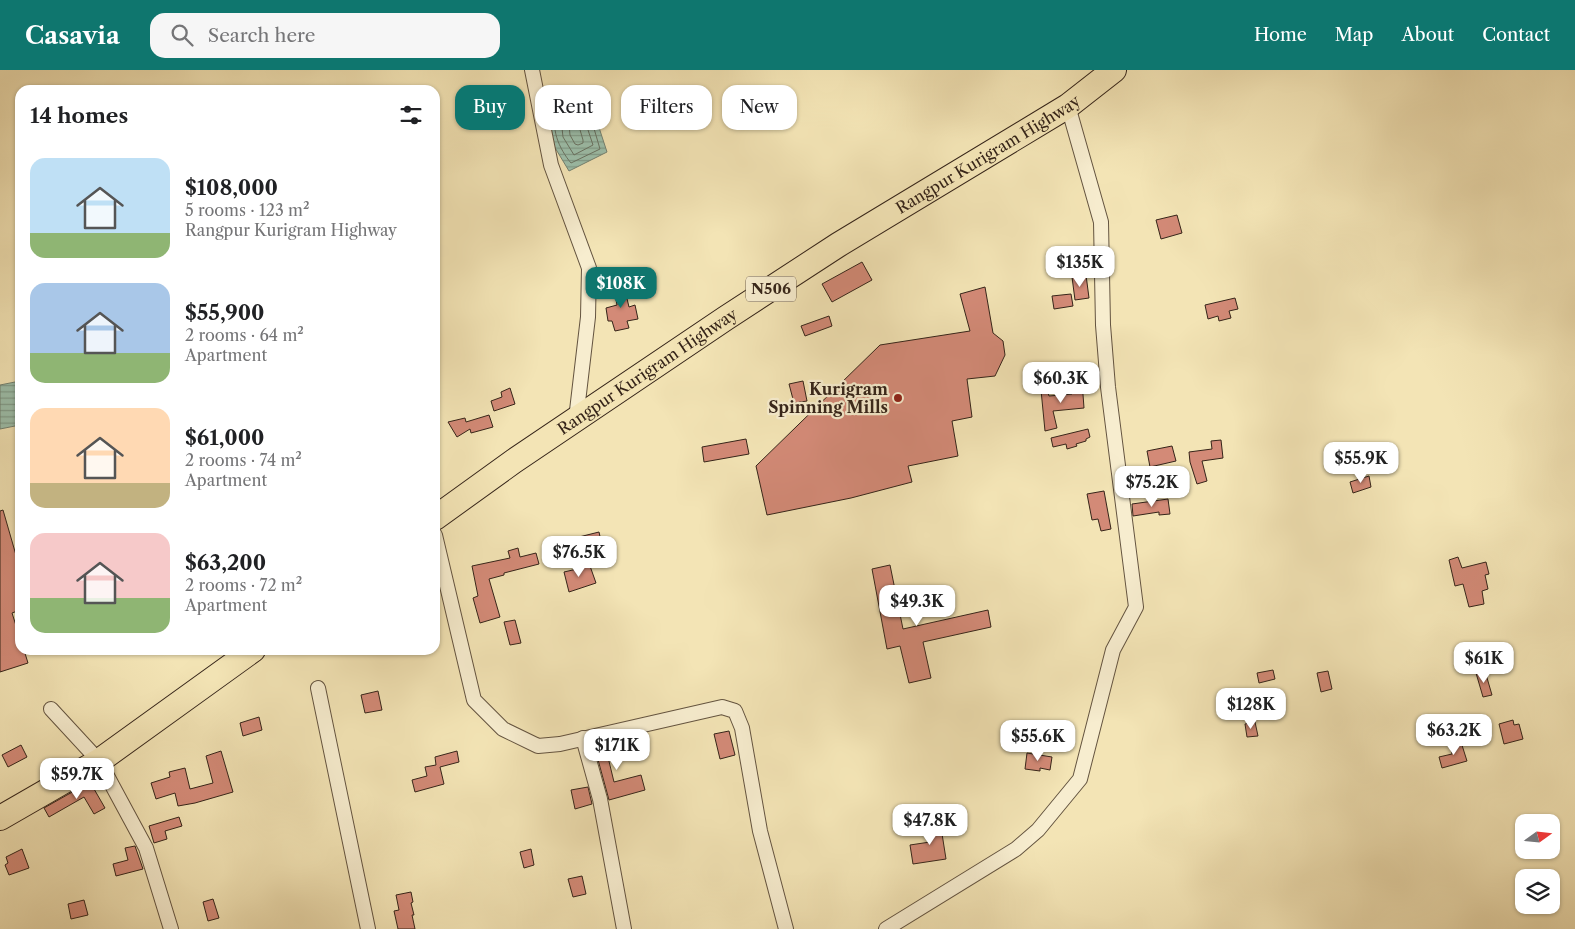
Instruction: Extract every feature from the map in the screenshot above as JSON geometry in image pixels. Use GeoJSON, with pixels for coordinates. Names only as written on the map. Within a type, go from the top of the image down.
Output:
{"type":"FeatureCollection","features":[{"type":"Feature","properties":{"kind":"highway","name":"Rangpur Kurigram Highway"},"geometry":{"type":"LineString","coordinates":[[440,514],[514,461],[726,318],[838,245],[937,187],[1068,106],[1114,70]]}},
{"type":"Feature","properties":{"kind":"highway"},"geometry":{"type":"LineString","coordinates":[[0,818],[99,761],[246,655]]}},
{"type":"Feature","properties":{"kind":"street"},"geometry":{"type":"LineString","coordinates":[[532,70],[551,165],[589,268],[588,317],[576,419]]}},
{"type":"Feature","properties":{"kind":"street"},"geometry":{"type":"LineString","coordinates":[[886,929],[1016,849],[1038,830],[1080,779],[1113,650],[1136,606],[1102,325],[1101,222],[1068,106]]}},
{"type":"Feature","properties":{"kind":"street"},"geometry":{"type":"LineString","coordinates":[[440,556],[474,700],[503,729],[538,746],[560,744],[722,707],[735,711],[742,728],[760,831],[786,929]]}},
{"type":"Feature","properties":{"kind":"street"},"geometry":{"type":"LineString","coordinates":[[318,688],[368,929]]}},
{"type":"Feature","properties":{"kind":"street"},"geometry":{"type":"LineString","coordinates":[[51,709],[99,761],[146,848],[171,929]]}},
{"type":"Feature","properties":{"kind":"street"},"geometry":{"type":"LineString","coordinates":[[583,738],[600,799],[624,929]]}},
{"type":"Feature","properties":{"kind":"water"},"geometry":{"type":"Polygon","coordinates":[[[551,130],[600,130],[607,152],[569,171],[551,141],[551,130]]]}},
{"type":"Feature","properties":{"kind":"water"},"geometry":{"type":"Polygon","coordinates":[[[15,382],[15,426],[0,429],[0,385],[15,382]]]}},
{"type":"Feature","properties":{"kind":"building"},"geometry":{"type":"Polygon","coordinates":[[[1177,215],[1182,233],[1161,239],[1156,220],[1177,215]]]}},
{"type":"Feature","properties":{"kind":"building"},"geometry":{"type":"Polygon","coordinates":[[[862,262],[872,280],[832,302],[822,284],[862,262]]]}},
{"type":"Feature","properties":{"kind":"building"},"geometry":{"type":"Polygon","coordinates":[[[1086,275],[1089,298],[1075,300],[1072,277],[1086,275]]]}},
{"type":"Feature","properties":{"kind":"building"},"geometry":{"type":"Polygon","coordinates":[[[623,282],[629,307],[635,305],[638,319],[627,321],[629,328],[615,331],[612,321],[608,321],[606,308],[617,305],[613,284],[623,282]]]}},
{"type":"Feature","properties":{"kind":"building","name":"Kurigram Spinning Mills"},"geometry":{"type":"Polygon","coordinates":[[[985,287],[993,333],[1003,341],[1005,355],[995,376],[967,379],[972,417],[952,421],[958,456],[908,466],[912,482],[851,498],[767,515],[756,466],[880,345],[970,331],[960,294],[985,287]]]}},
{"type":"Feature","properties":{"kind":"building"},"geometry":{"type":"Polygon","coordinates":[[[1071,294],[1073,306],[1054,309],[1052,296],[1071,294]]]}},
{"type":"Feature","properties":{"kind":"building"},"geometry":{"type":"Polygon","coordinates":[[[1235,298],[1238,309],[1229,311],[1231,318],[1219,321],[1218,316],[1208,319],[1205,305],[1235,298]]]}},
{"type":"Feature","properties":{"kind":"building"},"geometry":{"type":"Polygon","coordinates":[[[829,316],[832,326],[805,336],[801,326],[829,316]]]}},
{"type":"Feature","properties":{"kind":"building"},"geometry":{"type":"Polygon","coordinates":[[[803,381],[807,401],[794,403],[789,384],[803,381]]]}},
{"type":"Feature","properties":{"kind":"building"},"geometry":{"type":"Polygon","coordinates":[[[1082,381],[1084,408],[1053,411],[1057,428],[1045,431],[1041,390],[1047,389],[1049,396],[1072,394],[1071,382],[1082,381]]]}},
{"type":"Feature","properties":{"kind":"building"},"geometry":{"type":"Polygon","coordinates":[[[510,388],[515,404],[494,411],[491,401],[502,397],[501,392],[510,388]]]}},
{"type":"Feature","properties":{"kind":"building"},"geometry":{"type":"Polygon","coordinates":[[[489,415],[493,427],[471,433],[470,429],[457,437],[448,422],[465,418],[466,422],[489,415]]]}},
{"type":"Feature","properties":{"kind":"building"},"geometry":{"type":"Polygon","coordinates":[[[1088,429],[1090,437],[1086,441],[1076,444],[1077,446],[1067,449],[1066,444],[1053,447],[1051,438],[1088,429]]]}},
{"type":"Feature","properties":{"kind":"building"},"geometry":{"type":"Polygon","coordinates":[[[746,439],[749,454],[704,462],[702,447],[746,439]]]}},
{"type":"Feature","properties":{"kind":"building"},"geometry":{"type":"Polygon","coordinates":[[[1221,440],[1223,458],[1202,461],[1207,481],[1197,484],[1189,452],[1212,449],[1211,441],[1221,440]]]}},
{"type":"Feature","properties":{"kind":"building"},"geometry":{"type":"Polygon","coordinates":[[[1172,446],[1176,461],[1150,467],[1147,451],[1172,446]]]}},
{"type":"Feature","properties":{"kind":"building"},"geometry":{"type":"Polygon","coordinates":[[[1369,476],[1371,487],[1353,493],[1350,482],[1369,476]]]}},
{"type":"Feature","properties":{"kind":"building"},"geometry":{"type":"Polygon","coordinates":[[[1104,491],[1111,529],[1101,531],[1098,519],[1092,520],[1087,494],[1104,491]]]}},
{"type":"Feature","properties":{"kind":"building"},"geometry":{"type":"Polygon","coordinates":[[[1168,499],[1170,514],[1159,515],[1159,512],[1133,516],[1132,504],[1168,499]]]}},
{"type":"Feature","properties":{"kind":"building"},"geometry":{"type":"Polygon","coordinates":[[[3,510],[15,552],[15,612],[12,613],[15,622],[15,655],[26,655],[28,663],[0,672],[0,511],[3,510]]]}},
{"type":"Feature","properties":{"kind":"building"},"geometry":{"type":"Polygon","coordinates":[[[599,532],[606,563],[581,565],[575,538],[599,532]]]}},
{"type":"Feature","properties":{"kind":"building"},"geometry":{"type":"Polygon","coordinates":[[[518,548],[520,557],[536,553],[539,564],[489,579],[500,617],[480,623],[473,598],[478,596],[472,566],[510,558],[508,551],[518,548]]]}},
{"type":"Feature","properties":{"kind":"building"},"geometry":{"type":"Polygon","coordinates":[[[1458,557],[1462,568],[1486,562],[1489,574],[1485,575],[1488,589],[1482,591],[1484,604],[1469,607],[1463,584],[1455,586],[1449,560],[1458,557]]]}},
{"type":"Feature","properties":{"kind":"building"},"geometry":{"type":"Polygon","coordinates":[[[890,565],[903,629],[988,610],[991,627],[923,642],[931,678],[909,683],[900,646],[887,649],[872,569],[890,565]]]}},
{"type":"Feature","properties":{"kind":"building"},"geometry":{"type":"Polygon","coordinates":[[[590,566],[596,583],[569,592],[564,572],[590,566]]]}},
{"type":"Feature","properties":{"kind":"building"},"geometry":{"type":"Polygon","coordinates":[[[515,620],[521,643],[510,645],[504,622],[515,620]]]}},
{"type":"Feature","properties":{"kind":"building"},"geometry":{"type":"Polygon","coordinates":[[[1273,670],[1275,679],[1259,683],[1257,673],[1273,670]]]}},
{"type":"Feature","properties":{"kind":"building"},"geometry":{"type":"Polygon","coordinates":[[[1328,671],[1332,689],[1321,692],[1317,673],[1328,671]]]}},
{"type":"Feature","properties":{"kind":"building"},"geometry":{"type":"Polygon","coordinates":[[[1485,671],[1492,695],[1483,697],[1476,673],[1485,671]]]}},
{"type":"Feature","properties":{"kind":"building"},"geometry":{"type":"Polygon","coordinates":[[[378,691],[382,710],[365,713],[361,695],[378,691]]]}},
{"type":"Feature","properties":{"kind":"building"},"geometry":{"type":"Polygon","coordinates":[[[259,717],[262,730],[243,736],[240,723],[259,717]]]}},
{"type":"Feature","properties":{"kind":"building"},"geometry":{"type":"Polygon","coordinates":[[[1513,720],[1514,725],[1519,724],[1523,739],[1504,744],[1499,724],[1513,720]]]}},
{"type":"Feature","properties":{"kind":"building"},"geometry":{"type":"Polygon","coordinates":[[[1255,722],[1258,736],[1247,737],[1245,724],[1255,722]]]}},
{"type":"Feature","properties":{"kind":"building"},"geometry":{"type":"Polygon","coordinates":[[[729,731],[735,755],[720,759],[714,734],[729,731]]]}},
{"type":"Feature","properties":{"kind":"building"},"geometry":{"type":"Polygon","coordinates":[[[630,737],[633,746],[607,753],[614,782],[641,775],[645,790],[609,800],[594,745],[630,737]]]}},
{"type":"Feature","properties":{"kind":"building"},"geometry":{"type":"Polygon","coordinates":[[[1461,742],[1467,761],[1442,768],[1439,757],[1452,754],[1450,745],[1461,742]]]}},
{"type":"Feature","properties":{"kind":"building"},"geometry":{"type":"Polygon","coordinates":[[[21,745],[27,757],[8,767],[2,755],[21,745]]]}},
{"type":"Feature","properties":{"kind":"building"},"geometry":{"type":"Polygon","coordinates":[[[221,751],[233,792],[178,806],[175,793],[156,799],[151,783],[170,777],[169,772],[185,768],[190,789],[213,783],[206,756],[221,751]]]}},
{"type":"Feature","properties":{"kind":"building"},"geometry":{"type":"Polygon","coordinates":[[[457,751],[459,762],[440,767],[444,784],[415,792],[412,780],[427,776],[425,767],[436,765],[435,757],[457,751]]]}},
{"type":"Feature","properties":{"kind":"building"},"geometry":{"type":"Polygon","coordinates":[[[1027,753],[1052,757],[1050,770],[1040,768],[1040,771],[1025,769],[1027,753]]]}},
{"type":"Feature","properties":{"kind":"building"},"geometry":{"type":"Polygon","coordinates":[[[90,782],[105,808],[94,814],[84,797],[49,817],[44,808],[90,782]]]}},
{"type":"Feature","properties":{"kind":"building"},"geometry":{"type":"Polygon","coordinates":[[[588,787],[592,804],[575,809],[571,790],[588,787]]]}},
{"type":"Feature","properties":{"kind":"building"},"geometry":{"type":"Polygon","coordinates":[[[179,817],[182,826],[165,831],[167,839],[154,843],[149,826],[179,817]]]}},
{"type":"Feature","properties":{"kind":"building"},"geometry":{"type":"Polygon","coordinates":[[[940,821],[946,859],[913,864],[910,845],[930,842],[927,823],[940,821]]]}},
{"type":"Feature","properties":{"kind":"building"},"geometry":{"type":"Polygon","coordinates":[[[135,846],[143,869],[116,876],[113,864],[128,860],[125,848],[135,846]]]}},
{"type":"Feature","properties":{"kind":"building"},"geometry":{"type":"Polygon","coordinates":[[[22,849],[29,868],[9,875],[5,865],[8,863],[6,857],[22,849]]]}},
{"type":"Feature","properties":{"kind":"building"},"geometry":{"type":"Polygon","coordinates":[[[531,849],[534,865],[524,868],[520,852],[531,849]]]}},
{"type":"Feature","properties":{"kind":"building"},"geometry":{"type":"Polygon","coordinates":[[[582,876],[586,894],[573,897],[568,879],[582,876]]]}},
{"type":"Feature","properties":{"kind":"building"},"geometry":{"type":"Polygon","coordinates":[[[411,892],[415,929],[398,929],[394,911],[399,910],[396,895],[411,892]]]}},
{"type":"Feature","properties":{"kind":"building"},"geometry":{"type":"Polygon","coordinates":[[[213,899],[219,918],[208,921],[203,902],[213,899]]]}},
{"type":"Feature","properties":{"kind":"building"},"geometry":{"type":"Polygon","coordinates":[[[84,900],[88,915],[71,919],[68,904],[84,900]]]}},
{"type":"Feature","properties":{"kind":"place","name":"Kurigram Spinning Mills"},"geometry":{"type":"Point","coordinates":[898,398]}}]}
